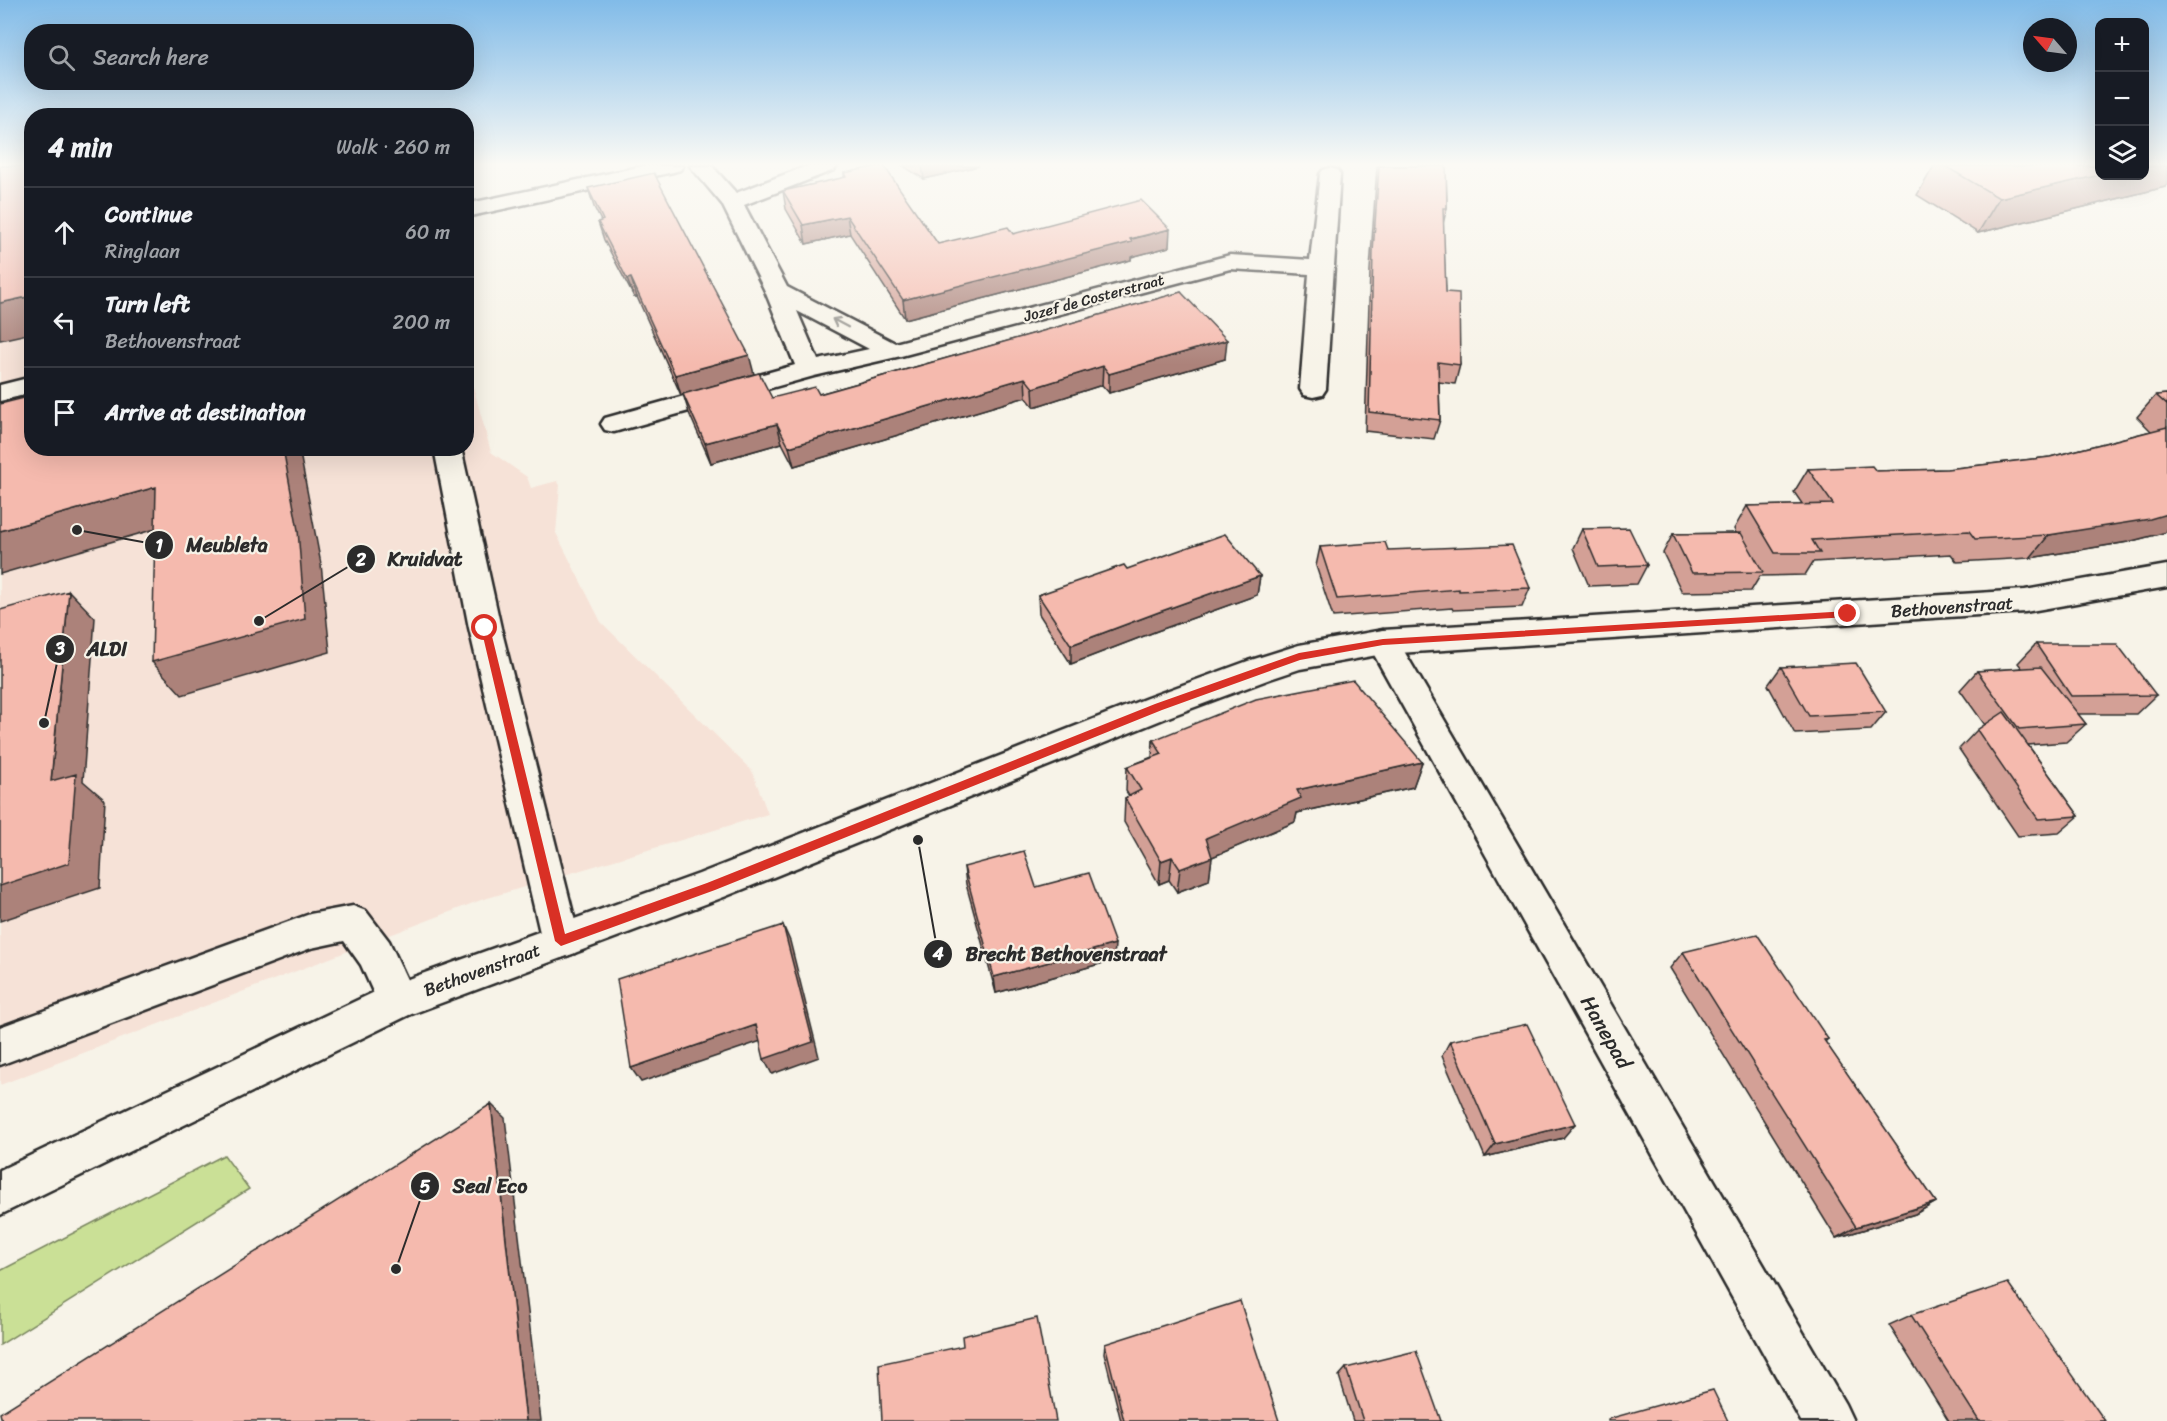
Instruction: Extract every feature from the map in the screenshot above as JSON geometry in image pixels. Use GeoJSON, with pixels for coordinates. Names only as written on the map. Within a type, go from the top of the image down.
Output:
{"type":"FeatureCollection","features":[{"type":"Feature","properties":{"kind":"street"},"geometry":{"type":"LineString","coordinates":[[747,232],[777,291],[809,369]]}},
{"type":"Feature","properties":{"kind":"street"},"geometry":{"type":"LineString","coordinates":[[1313,389],[1324,232]]}},
{"type":"Feature","properties":{"kind":"street","name":"Jozef de Costerstraat"},"geometry":{"type":"LineString","coordinates":[[614,424],[809,369],[892,351],[1230,262],[1321,268]]}},
{"type":"Feature","properties":{"kind":"street"},"geometry":{"type":"LineString","coordinates":[[777,291],[892,351]]}},
{"type":"Feature","properties":{"kind":"street"},"geometry":{"type":"LineString","coordinates":[[0,393],[24,387]]}},
{"type":"Feature","properties":{"kind":"street"},"geometry":{"type":"LineString","coordinates":[[449,456],[485,628],[561,941]]}},
{"type":"Feature","properties":{"kind":"street","name":"Bethovenstraat"},"geometry":{"type":"LineString","coordinates":[[0,1192],[397,1001],[711,886],[1159,707],[1299,657],[1383,642],[2025,601],[2167,576]]}},
{"type":"Feature","properties":{"kind":"street","name":"Hanepad"},"geometry":{"type":"LineString","coordinates":[[1383,642],[1828,1421]]}},
{"type":"Feature","properties":{"kind":"street"},"geometry":{"type":"LineString","coordinates":[[0,1046],[310,931],[353,923],[375,953],[397,1001]]}},
{"type":"Feature","properties":{"kind":"shaded area"},"geometry":{"type":"Polygon","coordinates":[[[0,232],[24,232],[24,456],[474,456],[474,390],[491,452],[527,477],[531,488],[557,481],[560,485],[556,533],[601,622],[752,771],[768,814],[481,900],[0,1085],[0,232]]]}},
{"type":"Feature","properties":{"kind":"green space"},"geometry":{"type":"Polygon","coordinates":[[[224,1155],[249,1189],[0,1345],[0,1271],[224,1155]]]}},
{"type":"Feature","properties":{"kind":"building"},"geometry":{"type":"Polygon","coordinates":[[[0,232],[24,232],[24,298],[0,303],[0,232]]]}},
{"type":"Feature","properties":{"kind":"building"},"geometry":{"type":"Polygon","coordinates":[[[603,232],[685,232],[749,355],[675,375],[631,278],[627,279],[603,232]]]}},
{"type":"Feature","properties":{"kind":"building"},"geometry":{"type":"Polygon","coordinates":[[[858,232],[930,232],[938,244],[986,232],[1157,232],[1130,239],[1132,242],[903,300],[858,232]]]}},
{"type":"Feature","properties":{"kind":"building"},"geometry":{"type":"Polygon","coordinates":[[[1374,232],[1444,232],[1446,292],[1459,293],[1460,365],[1438,362],[1440,420],[1369,412],[1374,232]]]}},
{"type":"Feature","properties":{"kind":"building"},"geometry":{"type":"Polygon","coordinates":[[[1181,292],[1227,340],[1109,374],[1103,366],[1033,388],[1025,378],[789,447],[777,424],[705,443],[683,394],[759,373],[772,398],[815,387],[819,394],[1181,292]]]}},
{"type":"Feature","properties":{"kind":"building"},"geometry":{"type":"Polygon","coordinates":[[[2167,394],[2167,405],[2156,395],[2167,394]]]}},
{"type":"Feature","properties":{"kind":"building"},"geometry":{"type":"Polygon","coordinates":[[[24,398],[24,456],[284,456],[298,530],[305,619],[152,662],[156,487],[0,531],[0,404],[24,398]]]}},
{"type":"Feature","properties":{"kind":"building"},"geometry":{"type":"Polygon","coordinates":[[[2167,427],[2167,514],[2150,519],[2049,535],[1975,539],[1969,531],[1812,540],[1820,553],[1775,553],[1747,506],[1833,504],[1808,469],[1872,466],[1876,471],[1947,469],[2050,457],[2167,427]]]}},
{"type":"Feature","properties":{"kind":"building"},"geometry":{"type":"Polygon","coordinates":[[[1629,528],[1647,565],[1598,567],[1582,529],[1629,528]]]}},
{"type":"Feature","properties":{"kind":"building"},"geometry":{"type":"Polygon","coordinates":[[[1741,533],[1763,572],[1692,573],[1673,534],[1741,533]]]}},
{"type":"Feature","properties":{"kind":"building"},"geometry":{"type":"Polygon","coordinates":[[[1225,534],[1260,576],[1071,645],[1038,595],[1124,565],[1127,569],[1225,534]]]}},
{"type":"Feature","properties":{"kind":"building"},"geometry":{"type":"Polygon","coordinates":[[[1385,542],[1388,550],[1512,545],[1530,588],[1459,591],[1459,589],[1337,599],[1320,547],[1385,542]]]}},
{"type":"Feature","properties":{"kind":"building"},"geometry":{"type":"Polygon","coordinates":[[[69,591],[51,781],[76,774],[69,863],[0,886],[0,610],[69,591]]]}},
{"type":"Feature","properties":{"kind":"building"},"geometry":{"type":"Polygon","coordinates":[[[2036,644],[2117,644],[2156,695],[2071,696],[2036,644]]]}},
{"type":"Feature","properties":{"kind":"building"},"geometry":{"type":"Polygon","coordinates":[[[1856,663],[1886,712],[1809,716],[1781,667],[1856,663]]]}},
{"type":"Feature","properties":{"kind":"building"},"geometry":{"type":"Polygon","coordinates":[[[2041,667],[2086,724],[2019,729],[1977,671],[2041,667]]]}},
{"type":"Feature","properties":{"kind":"building"},"geometry":{"type":"Polygon","coordinates":[[[1353,680],[1422,762],[1297,790],[1301,798],[1206,838],[1212,857],[1180,869],[1172,857],[1161,861],[1125,798],[1141,790],[1127,767],[1162,754],[1153,740],[1256,699],[1353,680]]]}},
{"type":"Feature","properties":{"kind":"building"},"geometry":{"type":"Polygon","coordinates":[[[2004,712],[2079,816],[2038,819],[1977,730],[2004,712]]]}},
{"type":"Feature","properties":{"kind":"building"},"geometry":{"type":"Polygon","coordinates":[[[1024,851],[1036,887],[1089,873],[1115,944],[994,977],[964,867],[1024,851]]]}},
{"type":"Feature","properties":{"kind":"building"},"geometry":{"type":"Polygon","coordinates":[[[783,925],[813,1042],[764,1059],[756,1025],[631,1068],[617,979],[783,925]]]}},
{"type":"Feature","properties":{"kind":"building"},"geometry":{"type":"Polygon","coordinates":[[[1757,934],[1828,1039],[1824,1040],[1936,1202],[1856,1227],[1683,952],[1757,934]]]}},
{"type":"Feature","properties":{"kind":"building"},"geometry":{"type":"Polygon","coordinates":[[[1527,1024],[1575,1124],[1495,1144],[1450,1041],[1527,1024]]]}},
{"type":"Feature","properties":{"kind":"building"},"geometry":{"type":"Polygon","coordinates":[[[491,1104],[526,1421],[2,1421],[0,1413],[491,1104]]]}},
{"type":"Feature","properties":{"kind":"building"},"geometry":{"type":"Polygon","coordinates":[[[2008,1283],[2105,1421],[1979,1421],[1911,1315],[2008,1283]]]}},
{"type":"Feature","properties":{"kind":"building"},"geometry":{"type":"Polygon","coordinates":[[[1240,1301],[1279,1421],[1124,1421],[1105,1344],[1240,1301]]]}},
{"type":"Feature","properties":{"kind":"building"},"geometry":{"type":"Polygon","coordinates":[[[1037,1318],[1056,1421],[882,1421],[879,1364],[963,1346],[962,1336],[1037,1318]]]}},
{"type":"Feature","properties":{"kind":"building"},"geometry":{"type":"Polygon","coordinates":[[[1416,1351],[1441,1421],[1363,1421],[1346,1368],[1416,1351]]]}},
{"type":"Feature","properties":{"kind":"building"},"geometry":{"type":"Polygon","coordinates":[[[1713,1390],[1728,1421],[1608,1421],[1608,1419],[1713,1390]]]}},
{"type":"Feature","properties":{"kind":"place","name":"Meubleta"},"geometry":{"type":"Point","coordinates":[77,530]}},
{"type":"Feature","properties":{"kind":"place","name":"Kruidvat"},"geometry":{"type":"Point","coordinates":[259,621]}},
{"type":"Feature","properties":{"kind":"place","name":"ALDI"},"geometry":{"type":"Point","coordinates":[44,723]}},
{"type":"Feature","properties":{"kind":"place","name":"Brecht Bethovenstraat"},"geometry":{"type":"Point","coordinates":[918,840]}},
{"type":"Feature","properties":{"kind":"place","name":"Seal Eco"},"geometry":{"type":"Point","coordinates":[396,1269]}},
{"type":"Feature","properties":{"kind":"route"},"geometry":{"type":"LineString","coordinates":[[485,628],[561,941],[711,886],[1159,707],[1299,657],[1383,642],[1848,614]]}}]}
